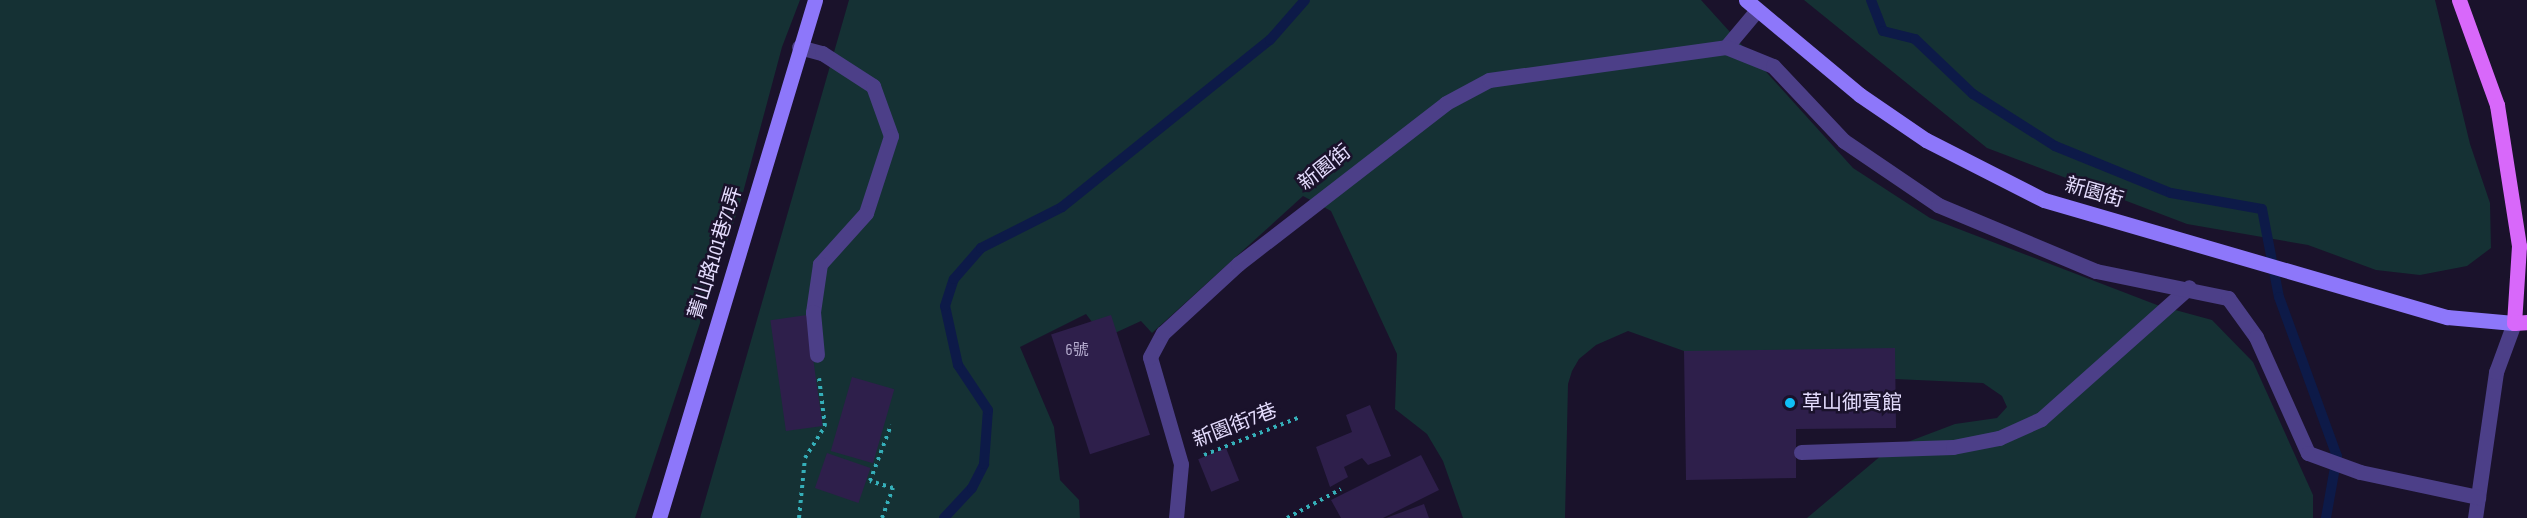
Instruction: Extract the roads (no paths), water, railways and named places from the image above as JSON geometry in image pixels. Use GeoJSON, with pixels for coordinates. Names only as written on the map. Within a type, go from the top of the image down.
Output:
{"type":"FeatureCollection","features":[{"type":"Feature","properties":{"kind":"main road"},"geometry":{"type":"LineString","coordinates":[[2459,0],[2497,105],[2519,246],[2521,322]]}},
{"type":"Feature","properties":{"kind":"street","name":"菁山路101巷71弄"},"geometry":{"type":"LineString","coordinates":[[659,518],[815,0]]}},
{"type":"Feature","properties":{"kind":"street","name":"新園街"},"geometry":{"type":"LineString","coordinates":[[1726,47],[1752,5],[1860,95],[1926,140],[2044,200],[2447,317],[2521,322]]}},
{"type":"Feature","properties":{"kind":"street"},"geometry":{"type":"LineString","coordinates":[[799,47],[822,53],[873,86],[891,136],[866,213],[820,264],[813,312],[817,355]]}},
{"type":"Feature","properties":{"kind":"street","name":"新園街"},"geometry":{"type":"LineString","coordinates":[[1176,518],[1181,464],[1150,357],[1163,333],[1238,264],[1342,181],[1446,103],[1489,80],[1726,47],[1773,66],[1844,141],[1938,205],[2096,271],[2189,287],[2228,298],[2256,337],[2308,453],[2360,472],[2478,497]]}},
{"type":"Feature","properties":{"kind":"street"},"geometry":{"type":"LineString","coordinates":[[1801,452],[1953,447],[1999,438],[2041,419],[2189,287]]}},
{"type":"Feature","properties":{"kind":"street"},"geometry":{"type":"LineString","coordinates":[[2475,518],[2496,372],[2521,322]]}},
{"type":"Feature","properties":{"kind":"waterway"},"geometry":{"type":"LineString","coordinates":[[944,518],[972,488],[984,464],[988,410],[958,365],[945,306],[954,279],[981,248],[1062,207],[1270,40],[1305,0]]}},
{"type":"Feature","properties":{"kind":"waterway"},"geometry":{"type":"LineString","coordinates":[[1871,0],[1883,31],[1915,39],[1973,94],[2055,146],[2171,193],[2262,209],[2279,297],[2337,456],[2326,518]]}},
{"type":"Feature","properties":{"kind":"place","name":"草山御賓館"},"geometry":{"type":"Point","coordinates":[1790,403]}}]}
